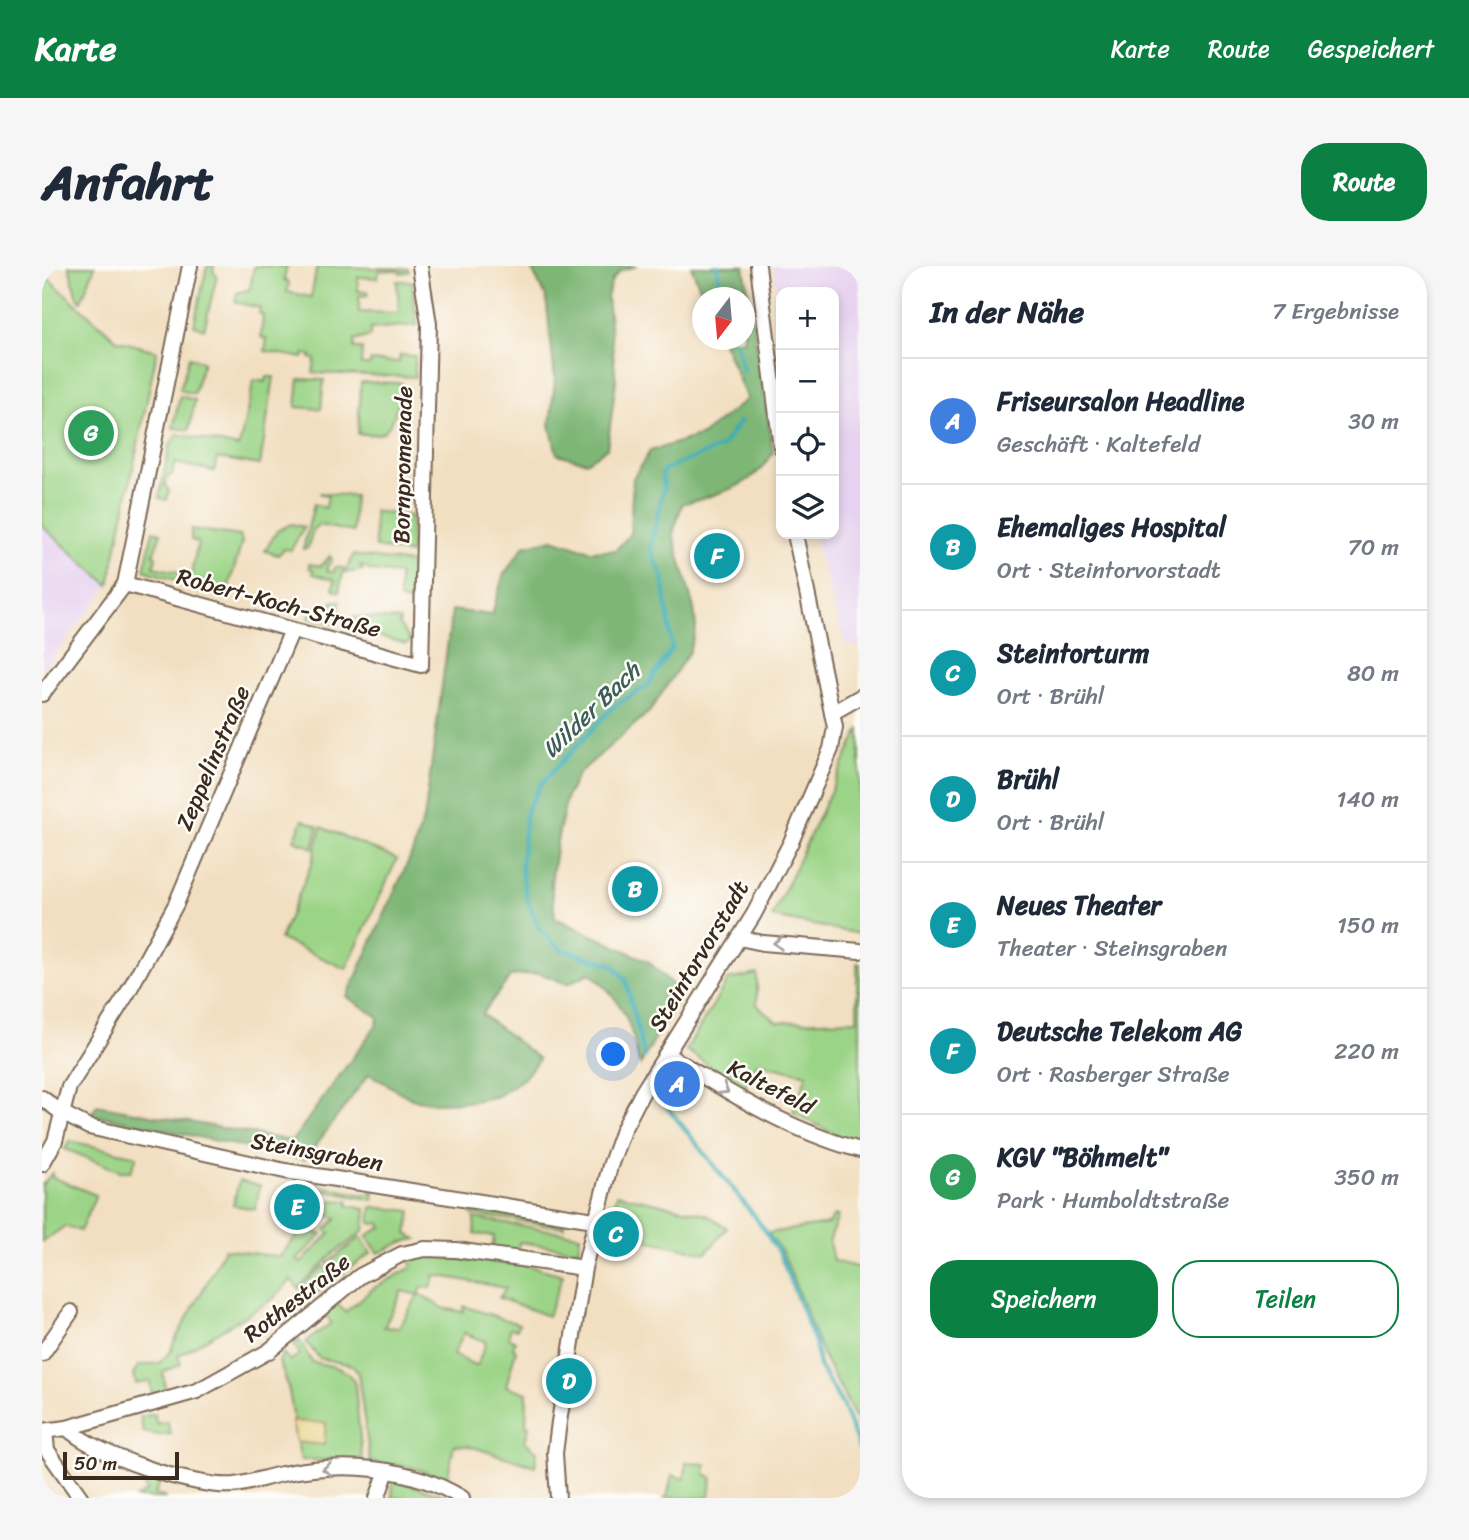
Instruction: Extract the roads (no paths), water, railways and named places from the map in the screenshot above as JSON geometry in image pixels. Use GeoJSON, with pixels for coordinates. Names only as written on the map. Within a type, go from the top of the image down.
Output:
{"type":"FeatureCollection","features":[{"type":"Feature","properties":{"kind":"street"},"geometry":{"type":"LineString","coordinates":[[42,694],[125,584],[190,266]]}},
{"type":"Feature","properties":{"kind":"street","name":"Bornpromenade"},"geometry":{"type":"LineString","coordinates":[[420,266],[429,324],[421,665]]}},
{"type":"Feature","properties":{"kind":"street"},"geometry":{"type":"LineString","coordinates":[[758,266],[777,413]]}},
{"type":"Feature","properties":{"kind":"street","name":"Steintorvorstadt"},"geometry":{"type":"LineString","coordinates":[[558,1498],[555,1453],[584,1268],[594,1220],[623,1130],[642,1093],[739,938],[786,853],[827,763],[834,738],[832,713],[796,539]]}},
{"type":"Feature","properties":{"kind":"street","name":"Robert-Koch-Straße"},"geometry":{"type":"LineString","coordinates":[[125,584],[421,665]]}},
{"type":"Feature","properties":{"kind":"street","name":"Zeppelinstraße"},"geometry":{"type":"LineString","coordinates":[[42,1164],[55,1142],[69,1087],[127,994],[176,904],[292,629]]}},
{"type":"Feature","properties":{"kind":"street"},"geometry":{"type":"LineString","coordinates":[[832,713],[860,696]]}},
{"type":"Feature","properties":{"kind":"street"},"geometry":{"type":"LineString","coordinates":[[739,938],[763,943],[860,951]]}},
{"type":"Feature","properties":{"kind":"street","name":"Kaltefeld"},"geometry":{"type":"LineString","coordinates":[[664,1057],[787,1124],[860,1150]]}},
{"type":"Feature","properties":{"kind":"street","name":"Steinsgraben"},"geometry":{"type":"LineString","coordinates":[[42,1098],[62,1113],[89,1127],[285,1171],[594,1220]]}},
{"type":"Feature","properties":{"kind":"street","name":"Rothestraße"},"geometry":{"type":"LineString","coordinates":[[44,1431],[66,1429],[197,1391],[269,1351],[360,1276],[402,1254],[425,1249],[456,1250],[584,1268]]}},
{"type":"Feature","properties":{"kind":"street"},"geometry":{"type":"LineString","coordinates":[[42,1354],[71,1312]]}},
{"type":"Feature","properties":{"kind":"street"},"geometry":{"type":"LineString","coordinates":[[66,1429],[95,1450],[159,1471],[222,1485],[301,1471],[344,1468],[387,1471],[429,1480],[462,1498]]}},
{"type":"Feature","properties":{"kind":"street"},"geometry":{"type":"LineString","coordinates":[[44,1431],[47,1450],[81,1498]]}},
{"type":"Feature","properties":{"kind":"street"},"geometry":{"type":"LineString","coordinates":[[377,1498],[387,1471]]}},
{"type":"Feature","properties":{"kind":"waterway","name":"Wilder Bach"},"geometry":{"type":"LineString","coordinates":[[717,266],[721,287]]}},
{"type":"Feature","properties":{"kind":"waterway","name":"Wilder Bach"},"geometry":{"type":"LineString","coordinates":[[738,350],[743,371]]}},
{"type":"Feature","properties":{"kind":"waterway","name":"Wilder Bach"},"geometry":{"type":"LineString","coordinates":[[644,1056],[626,980],[613,965],[560,949],[539,928],[527,899],[521,869],[526,811],[541,784],[615,705],[647,686],[672,648],[663,577],[650,549],[664,487],[662,474],[665,469],[722,447],[740,421]]}},
{"type":"Feature","properties":{"kind":"waterway","name":"Wilder Bach"},"geometry":{"type":"LineString","coordinates":[[656,1093],[756,1218],[780,1254],[815,1342],[819,1366],[842,1404],[860,1450]]}},
{"type":"Feature","properties":{"kind":"place","name":"KGV \"Böhmelt\""},"geometry":{"type":"Point","coordinates":[91,433]}},
{"type":"Feature","properties":{"kind":"place","name":"Deutsche Telekom AG"},"geometry":{"type":"Point","coordinates":[717,556]}},
{"type":"Feature","properties":{"kind":"place","name":"Ehemaliges Hospital"},"geometry":{"type":"Point","coordinates":[635,889]}},
{"type":"Feature","properties":{"kind":"place","name":"Friseursalon Headline"},"geometry":{"type":"Point","coordinates":[677,1084]}},
{"type":"Feature","properties":{"kind":"place","name":"Neues Theater"},"geometry":{"type":"Point","coordinates":[297,1207]}},
{"type":"Feature","properties":{"kind":"place","name":"Steintorturm"},"geometry":{"type":"Point","coordinates":[616,1234]}},
{"type":"Feature","properties":{"kind":"place","name":"Brühl"},"geometry":{"type":"Point","coordinates":[569,1381]}}]}
